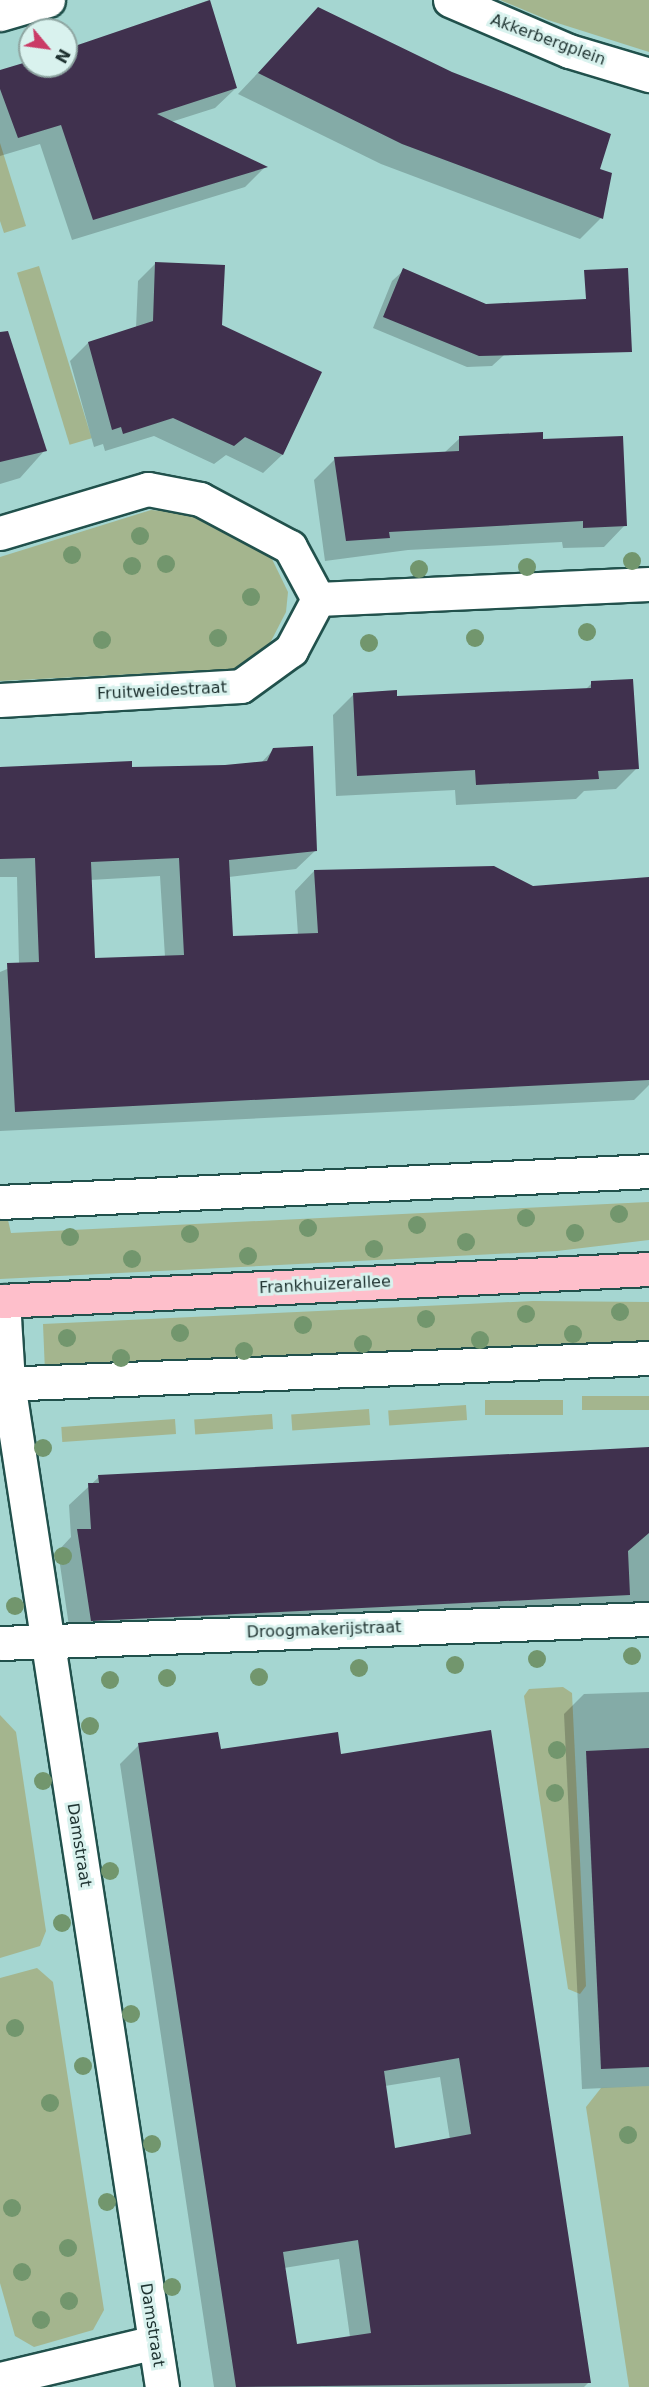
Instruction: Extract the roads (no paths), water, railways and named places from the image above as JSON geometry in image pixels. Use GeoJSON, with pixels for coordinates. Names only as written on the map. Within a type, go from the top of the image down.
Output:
{"type":"FeatureCollection","features":[{"type":"Feature","properties":{"kind":"main road","name":"Frankhuizerallee"},"geometry":{"type":"LineString","coordinates":[[1,1301],[649,1269]]}},
{"type":"Feature","properties":{"kind":"street"},"geometry":{"type":"LineString","coordinates":[[0,14],[48,0]]}},
{"type":"Feature","properties":{"kind":"street","name":"Akkerbergplein"},"geometry":{"type":"LineString","coordinates":[[450,0],[569,51],[649,75]]}},
{"type":"Feature","properties":{"kind":"street"},"geometry":{"type":"LineString","coordinates":[[0,533],[148,489],[200,498],[290,547],[318,598],[649,584]]}},
{"type":"Feature","properties":{"kind":"street","name":"Fruitweidestraat"},"geometry":{"type":"LineString","coordinates":[[0,700],[241,686],[291,650],[318,598]]}},
{"type":"Feature","properties":{"kind":"street"},"geometry":{"type":"LineString","coordinates":[[0,1202],[649,1171]]}},
{"type":"Feature","properties":{"kind":"street","name":"Damstraat"},"geometry":{"type":"LineString","coordinates":[[1,1301],[4,1384],[47,1640],[162,2387]]}},
{"type":"Feature","properties":{"kind":"street"},"geometry":{"type":"LineString","coordinates":[[4,1384],[649,1358]]}},
{"type":"Feature","properties":{"kind":"street","name":"Droogmakerijstraat"},"geometry":{"type":"LineString","coordinates":[[0,1643],[649,1619]]}},
{"type":"Feature","properties":{"kind":"street"},"geometry":{"type":"LineString","coordinates":[[0,2379],[155,2342]]}}]}
